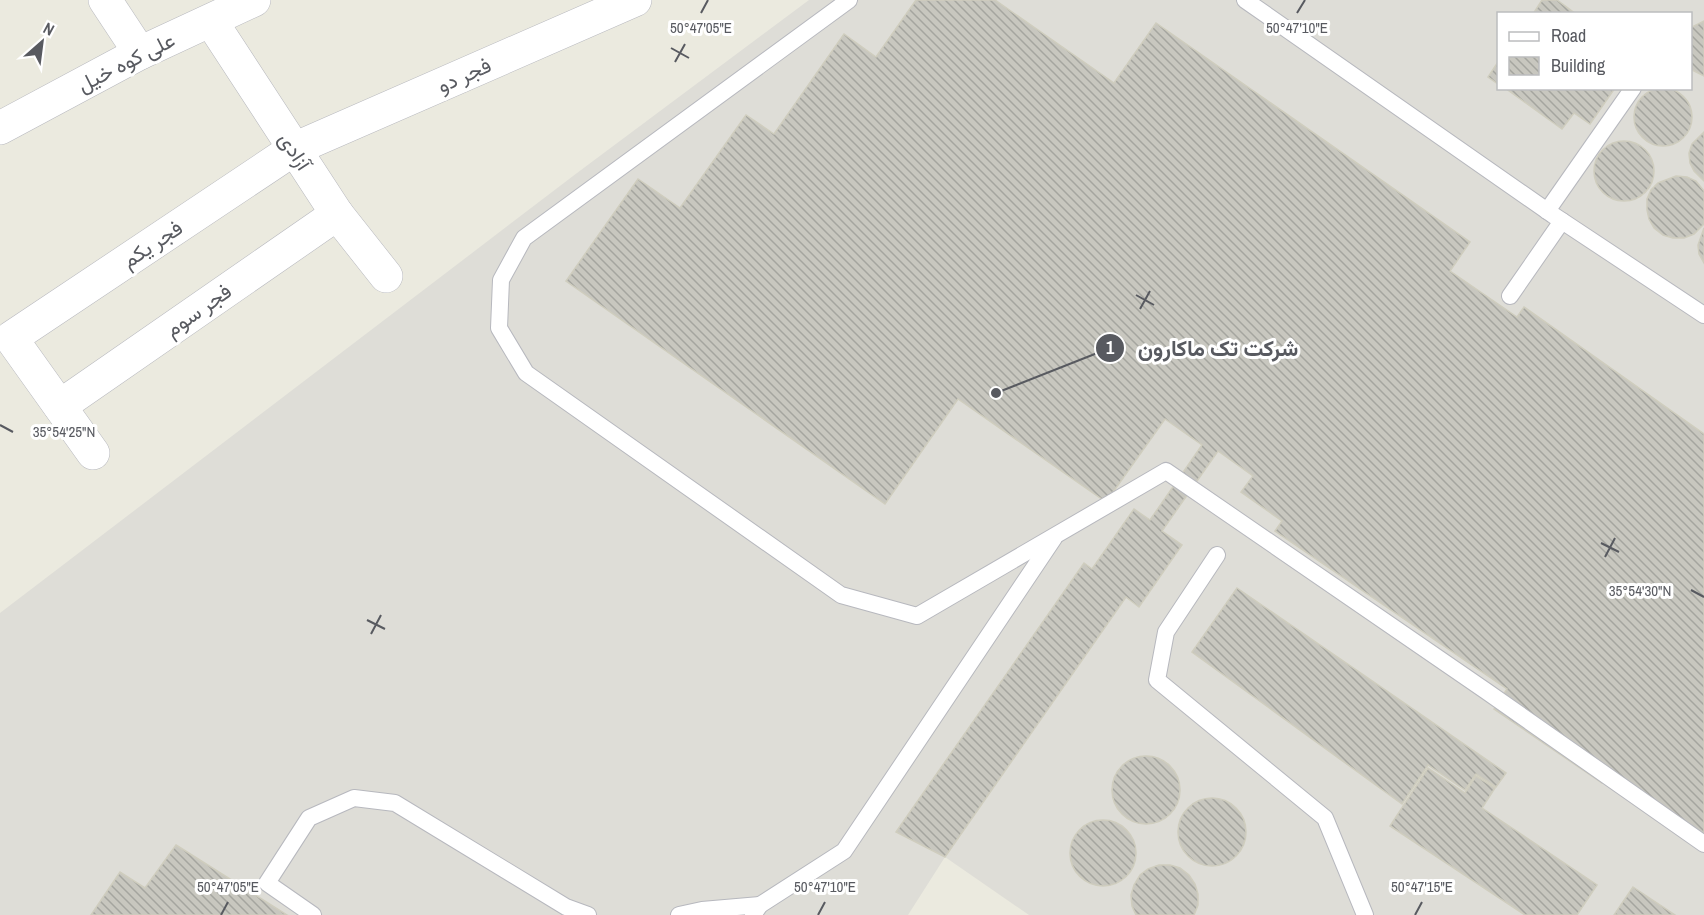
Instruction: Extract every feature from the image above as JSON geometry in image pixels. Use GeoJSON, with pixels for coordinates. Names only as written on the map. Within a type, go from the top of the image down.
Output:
{"type":"FeatureCollection","features":[{"type":"Feature","properties":{"kind":"street"},"geometry":{"type":"LineString","coordinates":[[105,0],[140,52]]}},
{"type":"Feature","properties":{"kind":"street","name":"علی کوه خیل"},"geometry":{"type":"LineString","coordinates":[[0,128],[140,52],[254,0]]}},
{"type":"Feature","properties":{"kind":"street","name":"فجر دو"},"geometry":{"type":"LineString","coordinates":[[294,149],[634,0]]}},
{"type":"Feature","properties":{"kind":"street","name":"آزادی"},"geometry":{"type":"LineString","coordinates":[[211,21],[337,214],[386,276]]}},
{"type":"Feature","properties":{"kind":"street","name":"فجر یکم"},"geometry":{"type":"LineString","coordinates":[[60,406],[11,338],[294,149]]}},
{"type":"Feature","properties":{"kind":"street","name":"فجر سوم"},"geometry":{"type":"LineString","coordinates":[[60,406],[337,214]]}},
{"type":"Feature","properties":{"kind":"street"},"geometry":{"type":"LineString","coordinates":[[60,406],[93,453]]}},
{"type":"Feature","properties":{"kind":"lane"},"geometry":{"type":"LineString","coordinates":[[849,0],[524,238],[501,280],[499,328],[526,373],[841,595],[917,616],[1166,471],[1704,844]]}},
{"type":"Feature","properties":{"kind":"lane"},"geometry":{"type":"LineString","coordinates":[[1245,0],[1547,211],[1704,315]]}},
{"type":"Feature","properties":{"kind":"lane"},"geometry":{"type":"LineString","coordinates":[[1547,211],[1632,90]]}},
{"type":"Feature","properties":{"kind":"lane"},"geometry":{"type":"LineString","coordinates":[[1510,296],[1562,221]]}},
{"type":"Feature","properties":{"kind":"lane"},"geometry":{"type":"LineString","coordinates":[[679,915],[702,910],[757,910],[844,851],[1056,535]]}},
{"type":"Feature","properties":{"kind":"lane"},"geometry":{"type":"LineString","coordinates":[[1217,555],[1166,632],[1158,680],[1324,818],[1365,915]]}},
{"type":"Feature","properties":{"kind":"lane"},"geometry":{"type":"LineString","coordinates":[[313,915],[267,883],[309,818],[354,798],[395,802],[566,907],[588,915]]}},
{"type":"Feature","properties":{"kind":"shaded area"},"geometry":{"type":"Polygon","coordinates":[[[809,0],[1704,0],[1704,915],[1029,915],[945,857],[908,915],[0,915],[0,613],[577,173],[809,0]]]}},
{"type":"Feature","properties":{"kind":"building"},"geometry":{"type":"Polygon","coordinates":[[[916,0],[995,0],[1114,83],[1156,23],[1470,242],[1450,271],[1517,317],[1524,307],[1704,434],[1704,839],[1607,775],[1602,783],[1494,709],[1507,689],[1275,531],[1282,521],[1241,492],[1253,476],[1218,451],[1162,531],[1182,545],[1139,607],[1126,597],[945,857],[896,832],[1084,563],[1092,569],[1134,509],[1150,520],[1202,445],[1165,419],[1106,502],[958,399],[885,504],[566,281],[638,179],[680,208],[746,115],[774,134],[844,34],[876,57],[916,0]]]}},
{"type":"Feature","properties":{"kind":"building"},"geometry":{"type":"Polygon","coordinates":[[[1542,0],[1557,0],[1573,12],[1534,12],[1542,0]]]}},
{"type":"Feature","properties":{"kind":"building"},"geometry":{"type":"Polygon","coordinates":[[[1704,21],[1704,76],[1692,70],[1692,27],[1704,21]]]}},
{"type":"Feature","properties":{"kind":"building"},"geometry":{"type":"Polygon","coordinates":[[[1497,64],[1497,83],[1488,77],[1497,64]]]}},
{"type":"Feature","properties":{"kind":"building"},"geometry":{"type":"Polygon","coordinates":[[[1508,90],[1614,90],[1590,124],[1574,113],[1562,129],[1508,90]]]}},
{"type":"Feature","properties":{"kind":"building"},"geometry":{"type":"Polygon","coordinates":[[[1652,90],[1674,90],[1687,101],[1691,111],[1690,128],[1674,144],[1663,146],[1652,144],[1636,128],[1634,117],[1636,106],[1652,90]]]}},
{"type":"Feature","properties":{"kind":"building"},"geometry":{"type":"Polygon","coordinates":[[[1704,132],[1704,181],[1694,171],[1689,153],[1692,144],[1704,132]]]}},
{"type":"Feature","properties":{"kind":"building"},"geometry":{"type":"Polygon","coordinates":[[[1624,141],[1636,143],[1649,154],[1654,171],[1652,183],[1641,196],[1624,201],[1612,199],[1599,188],[1594,171],[1596,159],[1607,146],[1624,141]]]}},
{"type":"Feature","properties":{"kind":"building"},"geometry":{"type":"Polygon","coordinates":[[[1676,176],[1696,181],[1704,191],[1704,224],[1694,234],[1684,238],[1663,235],[1654,228],[1647,210],[1647,199],[1651,190],[1658,183],[1676,176]]]}},
{"type":"Feature","properties":{"kind":"building"},"geometry":{"type":"Polygon","coordinates":[[[1704,228],[1704,263],[1699,254],[1698,245],[1704,228]]]}},
{"type":"Feature","properties":{"kind":"building"},"geometry":{"type":"Polygon","coordinates":[[[1237,588],[1506,773],[1496,787],[1476,774],[1465,790],[1428,765],[1402,804],[1192,652],[1237,588]]]}},
{"type":"Feature","properties":{"kind":"building"},"geometry":{"type":"Polygon","coordinates":[[[1146,756],[1159,759],[1170,766],[1177,777],[1180,790],[1177,803],[1170,814],[1159,821],[1146,824],[1133,821],[1122,814],[1115,803],[1112,790],[1115,777],[1122,766],[1133,759],[1146,756]]]}},
{"type":"Feature","properties":{"kind":"building"},"geometry":{"type":"Polygon","coordinates":[[[1428,768],[1465,793],[1476,776],[1495,788],[1482,808],[1597,885],[1577,915],[1525,915],[1390,826],[1428,768]]]}},
{"type":"Feature","properties":{"kind":"building"},"geometry":{"type":"Polygon","coordinates":[[[1212,798],[1225,801],[1236,808],[1243,819],[1246,832],[1243,845],[1236,856],[1225,863],[1212,866],[1199,863],[1188,856],[1181,845],[1178,832],[1181,819],[1188,808],[1199,801],[1212,798]]]}},
{"type":"Feature","properties":{"kind":"building"},"geometry":{"type":"Polygon","coordinates":[[[1096,820],[1110,820],[1122,825],[1131,834],[1136,853],[1134,866],[1127,877],[1110,886],[1096,886],[1084,881],[1075,872],[1070,860],[1070,846],[1075,834],[1084,825],[1096,820]]]}},
{"type":"Feature","properties":{"kind":"building"},"geometry":{"type":"Polygon","coordinates":[[[176,845],[287,915],[91,915],[120,872],[145,888],[176,845]]]}},
{"type":"Feature","properties":{"kind":"building"},"geometry":{"type":"Polygon","coordinates":[[[1159,865],[1180,868],[1189,875],[1198,894],[1198,905],[1194,915],[1136,915],[1131,895],[1134,885],[1140,875],[1159,865]]]}},
{"type":"Feature","properties":{"kind":"building"},"geometry":{"type":"Polygon","coordinates":[[[1633,887],[1675,915],[1614,915],[1633,887]]]}},
{"type":"Feature","properties":{"kind":"place","name":"شرکت تک ماکارون"},"geometry":{"type":"Point","coordinates":[996,393]}}]}
